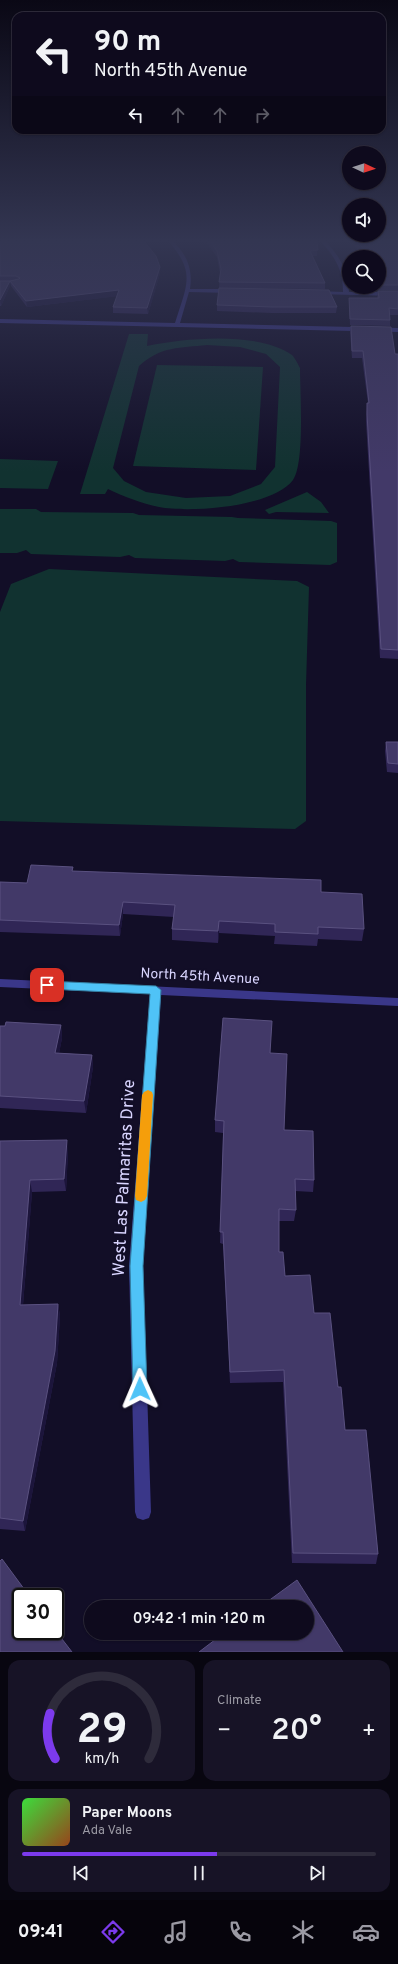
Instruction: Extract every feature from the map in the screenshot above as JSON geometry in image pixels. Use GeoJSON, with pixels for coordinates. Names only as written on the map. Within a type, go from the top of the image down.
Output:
{"type":"FeatureCollection","features":[{"type":"Feature","properties":{"kind":"street"},"geometry":{"type":"LineString","coordinates":[[177,325],[179,318]]}},
{"type":"Feature","properties":{"kind":"street"},"geometry":{"type":"LineString","coordinates":[[0,321],[398,330]]}},
{"type":"Feature","properties":{"kind":"street","name":"North 45th Avenue"},"geometry":{"type":"LineString","coordinates":[[0,983],[398,1002]]}},
{"type":"Feature","properties":{"kind":"street","name":"West Las Palmaritas Drive"},"geometry":{"type":"LineString","coordinates":[[143,1512],[136,1266],[156,990]]}},
{"type":"Feature","properties":{"kind":"green space"},"geometry":{"type":"Polygon","coordinates":[[[129,334],[148,334],[147,346],[201,339],[241,339],[278,347],[292,355],[295,359],[300,368],[301,426],[299,459],[297,471],[293,480],[283,489],[250,502],[230,506],[191,509],[159,507],[133,500],[108,489],[105,494],[80,494],[129,334]],[[207,345],[171,349],[163,351],[147,359],[139,366],[113,468],[124,481],[146,492],[186,498],[230,496],[261,484],[275,467],[280,367],[266,354],[240,347],[207,345]]]}},
{"type":"Feature","properties":{"kind":"green space"},"geometry":{"type":"Polygon","coordinates":[[[157,365],[263,367],[256,470],[133,466],[157,365]]]}},
{"type":"Feature","properties":{"kind":"green space"},"geometry":{"type":"Polygon","coordinates":[[[0,459],[58,461],[48,489],[0,488],[0,459]]]}},
{"type":"Feature","properties":{"kind":"green space"},"geometry":{"type":"Polygon","coordinates":[[[307,492],[321,502],[329,513],[276,512],[269,514],[265,510],[307,492]]]}},
{"type":"Feature","properties":{"kind":"green space"},"geometry":{"type":"Polygon","coordinates":[[[0,509],[36,509],[41,512],[133,513],[139,515],[331,521],[337,523],[337,562],[330,565],[239,562],[233,559],[225,561],[135,558],[129,555],[120,557],[31,554],[26,550],[17,553],[0,553],[0,509]]]}},
{"type":"Feature","properties":{"kind":"green space"},"geometry":{"type":"Polygon","coordinates":[[[49,569],[297,581],[309,587],[306,685],[306,821],[295,829],[0,821],[0,612],[11,584],[49,569]]]}},
{"type":"Feature","properties":{"kind":"building"},"geometry":{"type":"Polygon","coordinates":[[[350,318],[390,318],[390,320],[350,319],[350,318]]]}},
{"type":"Feature","properties":{"kind":"building"},"geometry":{"type":"Polygon","coordinates":[[[351,326],[391,327],[395,354],[398,354],[398,650],[381,649],[367,414],[367,403],[369,403],[363,351],[352,351],[351,326]]]}},
{"type":"Feature","properties":{"kind":"building"},"geometry":{"type":"Polygon","coordinates":[[[386,742],[398,742],[398,764],[388,763],[386,742]]]}},
{"type":"Feature","properties":{"kind":"building"},"geometry":{"type":"Polygon","coordinates":[[[31,865],[73,867],[72,871],[321,880],[321,892],[362,894],[364,929],[318,927],[318,934],[275,932],[275,924],[219,921],[218,931],[172,929],[175,905],[123,902],[119,925],[0,920],[0,882],[27,883],[31,865]]]}},
{"type":"Feature","properties":{"kind":"building"},"geometry":{"type":"Polygon","coordinates":[[[223,1018],[272,1021],[270,1053],[287,1054],[284,1130],[313,1131],[314,1180],[295,1179],[296,1210],[279,1209],[279,1252],[283,1252],[285,1276],[310,1275],[314,1313],[330,1313],[338,1387],[341,1387],[345,1430],[366,1430],[378,1554],[293,1553],[284,1370],[230,1372],[223,1232],[220,1232],[224,1121],[215,1120],[223,1018]]]}},
{"type":"Feature","properties":{"kind":"building"},"geometry":{"type":"Polygon","coordinates":[[[6,1022],[61,1025],[55,1053],[92,1055],[84,1101],[0,1096],[0,1026],[5,1026],[6,1022]]]}},
{"type":"Feature","properties":{"kind":"building"},"geometry":{"type":"Polygon","coordinates":[[[67,1140],[64,1179],[30,1180],[20,1305],[58,1304],[55,1351],[23,1521],[0,1518],[0,1141],[67,1140]]]}},
{"type":"Feature","properties":{"kind":"building"},"geometry":{"type":"Polygon","coordinates":[[[2,1559],[23,1588],[12,1588],[12,1640],[63,1640],[72,1652],[0,1652],[0,1561],[2,1559]]]}},
{"type":"Feature","properties":{"kind":"building"},"geometry":{"type":"Polygon","coordinates":[[[297,1580],[310,1600],[270,1600],[297,1580]]]}},
{"type":"Feature","properties":{"kind":"building"},"geometry":{"type":"Polygon","coordinates":[[[314,1607],[343,1652],[199,1652],[215,1640],[314,1640],[314,1607]]]}},
{"type":"Feature","properties":{"kind":"slow traffic"},"geometry":{"type":"LineString","coordinates":[[141,1196],[148,1095]]}},
{"type":"Feature","properties":{"kind":"route"},"geometry":{"type":"LineString","coordinates":[[47,985],[156,990],[136,1266],[140,1389]]}}]}
